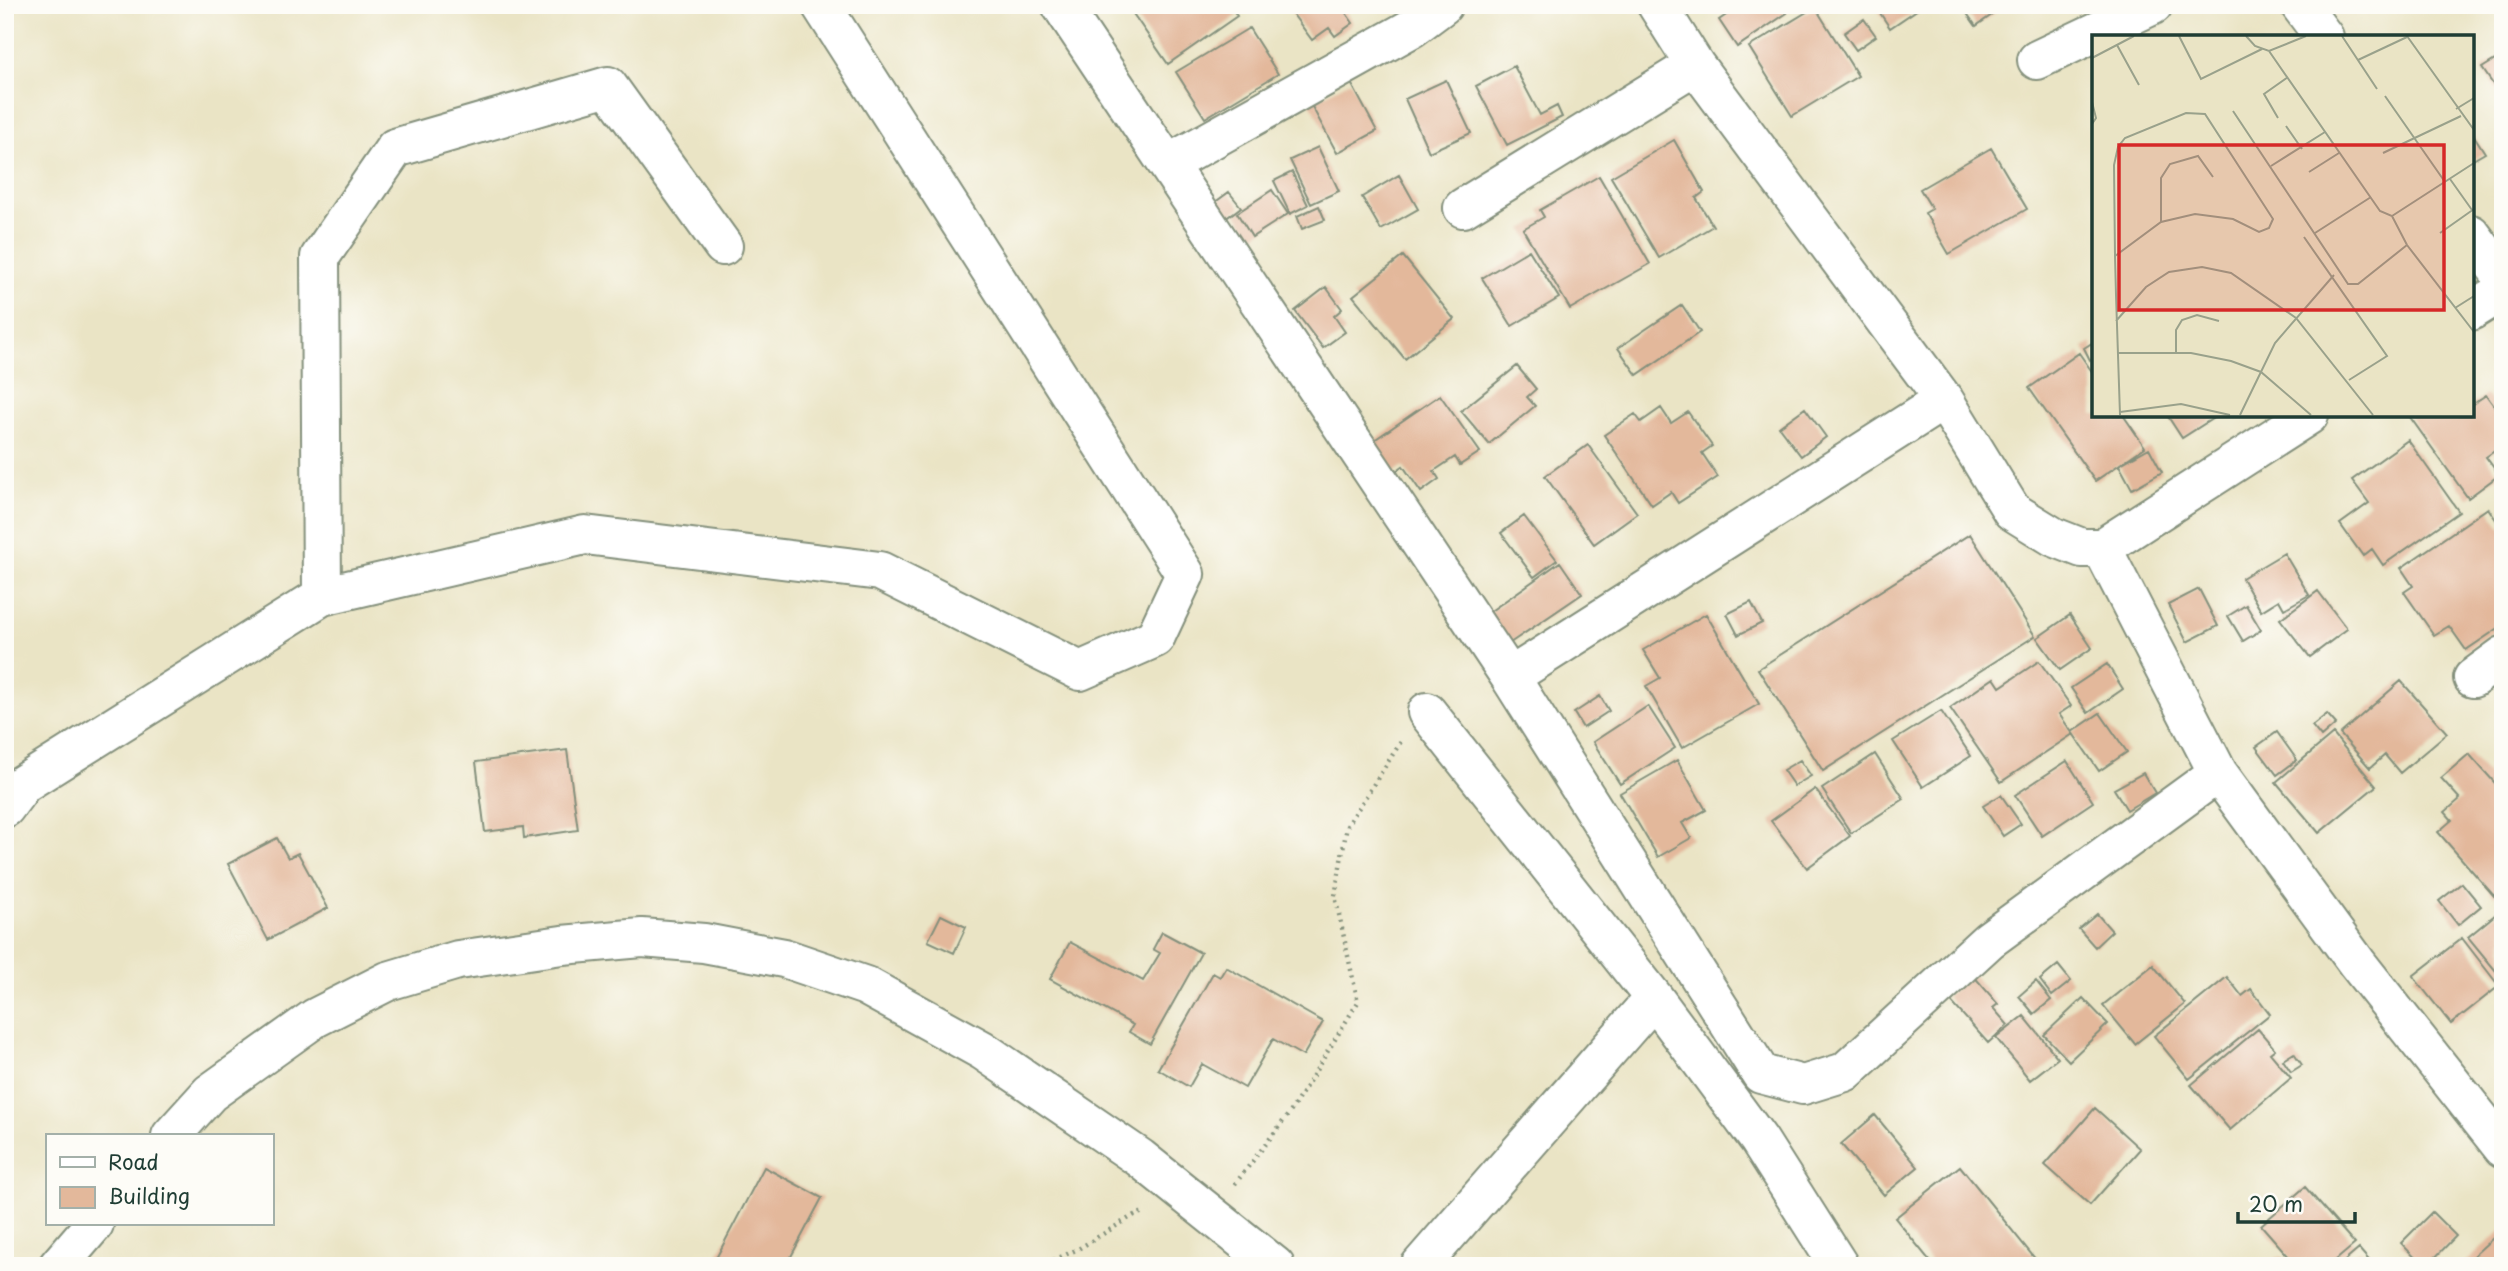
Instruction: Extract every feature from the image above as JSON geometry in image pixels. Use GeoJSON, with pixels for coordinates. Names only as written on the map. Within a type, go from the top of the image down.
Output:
{"type":"FeatureCollection","features":[{"type":"Feature","properties":{"kind":"street"},"geometry":{"type":"LineString","coordinates":[[5,808],[23,784],[322,596],[585,535],[880,571],[1080,671],[1154,638],[1185,573],[821,5]]}},
{"type":"Feature","properties":{"kind":"street"},"geometry":{"type":"LineString","coordinates":[[1061,5],[1510,677],[1761,1074],[1803,1086],[1845,1072],[1989,940],[2218,773]]}},
{"type":"Feature","properties":{"kind":"street"},"geometry":{"type":"LineString","coordinates":[[1168,164],[1404,17],[1443,5]]}},
{"type":"Feature","properties":{"kind":"street"},"geometry":{"type":"LineString","coordinates":[[1657,5],[1695,65],[1944,400],[2012,511],[2054,537],[2082,548],[2102,548],[2307,416]]}},
{"type":"Feature","properties":{"kind":"street"},"geometry":{"type":"LineString","coordinates":[[2037,60],[2153,5]]}},
{"type":"Feature","properties":{"kind":"street"},"geometry":{"type":"LineString","coordinates":[[2300,5],[2322,35]]}},
{"type":"Feature","properties":{"kind":"street"},"geometry":{"type":"LineString","coordinates":[[1463,208],[1695,65]]}},
{"type":"Feature","properties":{"kind":"street"},"geometry":{"type":"LineString","coordinates":[[322,596],[320,257],[395,148],[608,86],[723,246]]}},
{"type":"Feature","properties":{"kind":"street"},"geometry":{"type":"LineString","coordinates":[[2473,237],[2503,276]]}},
{"type":"Feature","properties":{"kind":"street"},"geometry":{"type":"LineString","coordinates":[[2473,310],[2503,290]]}},
{"type":"Feature","properties":{"kind":"street"},"geometry":{"type":"LineString","coordinates":[[1510,677],[1944,400]]}},
{"type":"Feature","properties":{"kind":"street"},"geometry":{"type":"LineString","coordinates":[[2102,548],[2218,773],[2357,963],[2503,1148]]}},
{"type":"Feature","properties":{"kind":"street"},"geometry":{"type":"LineString","coordinates":[[1427,712],[1654,998],[1759,1140],[1839,1266]]}},
{"type":"Feature","properties":{"kind":"street"},"geometry":{"type":"LineString","coordinates":[[173,1134],[210,1093],[315,1018],[388,981],[458,960],[562,945],[642,938],[704,943],[784,958],[866,986],[982,1050],[1140,1158],[1275,1266]]}},
{"type":"Feature","properties":{"kind":"street"},"geometry":{"type":"LineString","coordinates":[[1420,1266],[1654,998]]}},
{"type":"Feature","properties":{"kind":"street"},"geometry":{"type":"LineString","coordinates":[[58,1266],[92,1226]]}},
{"type":"Feature","properties":{"kind":"path"},"geometry":{"type":"LineString","coordinates":[[1041,1266],[1078,1249],[1136,1214],[1202,1208],[1291,1111],[1359,1002],[1335,895],[1347,826],[1395,748],[1427,712]]}},
{"type":"Feature","properties":{"kind":"building"},"geometry":{"type":"Polygon","coordinates":[[[1127,5],[1230,5],[1237,16],[1168,64],[1127,5]]]}},
{"type":"Feature","properties":{"kind":"building"},"geometry":{"type":"Polygon","coordinates":[[[1286,5],[1357,5],[1346,13],[1353,23],[1335,36],[1329,28],[1312,40],[1286,5]]]}},
{"type":"Feature","properties":{"kind":"building"},"geometry":{"type":"Polygon","coordinates":[[[1741,5],[1781,5],[1787,13],[1737,47],[1719,20],[1741,5]]]}},
{"type":"Feature","properties":{"kind":"building"},"geometry":{"type":"Polygon","coordinates":[[[1924,5],[1890,28],[1876,7],[1924,5]]]}},
{"type":"Feature","properties":{"kind":"building"},"geometry":{"type":"Polygon","coordinates":[[[1961,5],[2006,5],[1976,26],[1961,5]]]}},
{"type":"Feature","properties":{"kind":"building"},"geometry":{"type":"Polygon","coordinates":[[[1815,7],[1858,76],[1792,116],[1749,47],[1815,7]]]}},
{"type":"Feature","properties":{"kind":"building"},"geometry":{"type":"Polygon","coordinates":[[[1864,19],[1876,36],[1856,50],[1844,33],[1864,19]]]}},
{"type":"Feature","properties":{"kind":"building"},"geometry":{"type":"Polygon","coordinates":[[[1249,28],[1278,74],[1205,118],[1176,72],[1249,28]]]}},
{"type":"Feature","properties":{"kind":"building"},"geometry":{"type":"Polygon","coordinates":[[[2503,55],[2503,99],[2482,68],[2503,55]]]}},
{"type":"Feature","properties":{"kind":"building"},"geometry":{"type":"Polygon","coordinates":[[[1514,66],[1540,115],[1557,106],[1562,117],[1507,145],[1476,86],[1514,66]]]}},
{"type":"Feature","properties":{"kind":"building"},"geometry":{"type":"Polygon","coordinates":[[[1446,80],[1471,133],[1429,152],[1405,99],[1446,80]]]}},
{"type":"Feature","properties":{"kind":"building"},"geometry":{"type":"Polygon","coordinates":[[[1350,81],[1377,131],[1337,153],[1310,103],[1350,81]]]}},
{"type":"Feature","properties":{"kind":"building"},"geometry":{"type":"Polygon","coordinates":[[[2473,134],[2485,153],[2473,160],[2473,134]]]}},
{"type":"Feature","properties":{"kind":"building"},"geometry":{"type":"Polygon","coordinates":[[[1674,140],[1704,192],[1696,198],[1713,226],[1659,258],[1611,177],[1674,140]]]}},
{"type":"Feature","properties":{"kind":"building"},"geometry":{"type":"Polygon","coordinates":[[[1318,147],[1339,191],[1311,204],[1290,160],[1318,147]]]}},
{"type":"Feature","properties":{"kind":"building"},"geometry":{"type":"Polygon","coordinates":[[[1991,148],[2027,209],[1949,254],[1925,213],[1932,209],[1920,189],[1991,148]]]}},
{"type":"Feature","properties":{"kind":"building"},"geometry":{"type":"Polygon","coordinates":[[[1292,172],[1308,205],[1290,214],[1274,181],[1292,172]]]}},
{"type":"Feature","properties":{"kind":"building"},"geometry":{"type":"Polygon","coordinates":[[[1399,175],[1418,209],[1381,230],[1362,197],[1399,175]]]}},
{"type":"Feature","properties":{"kind":"building"},"geometry":{"type":"Polygon","coordinates":[[[1599,176],[1650,264],[1570,309],[1523,229],[1544,217],[1540,210],[1599,176]]]}},
{"type":"Feature","properties":{"kind":"building"},"geometry":{"type":"Polygon","coordinates":[[[1272,190],[1288,214],[1252,237],[1237,213],[1272,190]]]}},
{"type":"Feature","properties":{"kind":"building"},"geometry":{"type":"Polygon","coordinates":[[[1229,192],[1241,207],[1221,222],[1210,206],[1229,192]]]}},
{"type":"Feature","properties":{"kind":"building"},"geometry":{"type":"Polygon","coordinates":[[[1319,206],[1325,220],[1302,229],[1297,216],[1319,206]]]}},
{"type":"Feature","properties":{"kind":"building"},"geometry":{"type":"Polygon","coordinates":[[[1529,250],[1559,298],[1512,326],[1482,278],[1529,250]]]}},
{"type":"Feature","properties":{"kind":"building"},"geometry":{"type":"Polygon","coordinates":[[[1403,256],[1454,319],[1405,359],[1353,296],[1403,256]]]}},
{"type":"Feature","properties":{"kind":"building"},"geometry":{"type":"Polygon","coordinates":[[[1326,287],[1342,309],[1334,316],[1345,332],[1323,348],[1295,311],[1326,287]]]}},
{"type":"Feature","properties":{"kind":"building"},"geometry":{"type":"Polygon","coordinates":[[[1682,305],[1700,332],[1637,375],[1618,348],[1682,305]]]}},
{"type":"Feature","properties":{"kind":"building"},"geometry":{"type":"Polygon","coordinates":[[[2092,343],[2090,360],[2084,348],[2092,343]]]}},
{"type":"Feature","properties":{"kind":"building"},"geometry":{"type":"Polygon","coordinates":[[[2079,353],[2092,372],[2092,416],[2124,416],[2145,447],[2095,481],[2029,388],[2079,353]]]}},
{"type":"Feature","properties":{"kind":"building"},"geometry":{"type":"Polygon","coordinates":[[[2503,355],[2503,375],[2494,361],[2503,355]]]}},
{"type":"Feature","properties":{"kind":"building"},"geometry":{"type":"Polygon","coordinates":[[[1517,366],[1536,389],[1527,397],[1535,406],[1489,444],[1461,411],[1517,366]]]}},
{"type":"Feature","properties":{"kind":"building"},"geometry":{"type":"Polygon","coordinates":[[[1440,395],[1480,452],[1460,465],[1455,457],[1434,471],[1439,479],[1421,492],[1403,466],[1392,474],[1370,443],[1440,395]]]}},
{"type":"Feature","properties":{"kind":"building"},"geometry":{"type":"Polygon","coordinates":[[[2486,395],[2503,418],[2503,445],[2486,457],[2499,475],[2468,498],[2410,417],[2473,416],[2473,404],[2486,395]]]}},
{"type":"Feature","properties":{"kind":"building"},"geometry":{"type":"Polygon","coordinates":[[[1661,408],[1671,423],[1688,412],[1712,446],[1702,453],[1718,477],[1678,503],[1671,492],[1652,505],[1604,435],[1635,414],[1641,422],[1661,408]]]}},
{"type":"Feature","properties":{"kind":"building"},"geometry":{"type":"Polygon","coordinates":[[[1805,408],[1826,437],[1801,456],[1779,427],[1805,408]]]}},
{"type":"Feature","properties":{"kind":"building"},"geometry":{"type":"Polygon","coordinates":[[[2168,416],[2216,416],[2182,438],[2168,416]]]}},
{"type":"Feature","properties":{"kind":"building"},"geometry":{"type":"Polygon","coordinates":[[[2408,440],[2459,512],[2383,565],[2372,549],[2363,556],[2340,524],[2369,503],[2352,480],[2408,440]]]}},
{"type":"Feature","properties":{"kind":"building"},"geometry":{"type":"Polygon","coordinates":[[[1588,445],[1637,513],[1594,544],[1545,476],[1588,445]]]}},
{"type":"Feature","properties":{"kind":"building"},"geometry":{"type":"Polygon","coordinates":[[[2149,448],[2162,472],[2132,489],[2119,465],[2149,448]]]}},
{"type":"Feature","properties":{"kind":"building"},"geometry":{"type":"Polygon","coordinates":[[[2488,508],[2503,530],[2503,625],[2466,650],[2449,626],[2434,635],[2404,592],[2413,586],[2401,568],[2488,508]]]}},
{"type":"Feature","properties":{"kind":"building"},"geometry":{"type":"Polygon","coordinates":[[[1524,516],[1557,560],[1534,577],[1501,533],[1524,516]]]}},
{"type":"Feature","properties":{"kind":"building"},"geometry":{"type":"Polygon","coordinates":[[[1970,534],[2035,636],[1823,771],[1758,669],[1970,534]]]}},
{"type":"Feature","properties":{"kind":"building"},"geometry":{"type":"Polygon","coordinates":[[[2284,553],[2309,595],[2284,609],[2279,600],[2261,611],[2242,578],[2284,553]]]}},
{"type":"Feature","properties":{"kind":"building"},"geometry":{"type":"Polygon","coordinates":[[[1560,562],[1582,594],[1510,643],[1488,613],[1560,562]]]}},
{"type":"Feature","properties":{"kind":"building"},"geometry":{"type":"Polygon","coordinates":[[[2199,589],[2218,626],[2187,642],[2168,605],[2199,589]]]}},
{"type":"Feature","properties":{"kind":"building"},"geometry":{"type":"Polygon","coordinates":[[[2318,591],[2347,629],[2310,657],[2280,619],[2318,591]]]}},
{"type":"Feature","properties":{"kind":"building"},"geometry":{"type":"Polygon","coordinates":[[[1751,602],[1762,623],[1738,635],[1727,614],[1751,602]]]}},
{"type":"Feature","properties":{"kind":"building"},"geometry":{"type":"Polygon","coordinates":[[[2246,605],[2261,630],[2243,641],[2228,616],[2246,605]]]}},
{"type":"Feature","properties":{"kind":"building"},"geometry":{"type":"Polygon","coordinates":[[[1706,614],[1759,704],[1682,748],[1646,686],[1660,678],[1643,650],[1706,614]]]}},
{"type":"Feature","properties":{"kind":"building"},"geometry":{"type":"Polygon","coordinates":[[[2070,615],[2092,648],[2060,670],[2037,638],[2070,615]]]}},
{"type":"Feature","properties":{"kind":"building"},"geometry":{"type":"Polygon","coordinates":[[[2039,661],[2071,706],[2059,714],[2073,734],[2001,782],[1950,708],[1994,678],[2000,687],[2039,661]]]}},
{"type":"Feature","properties":{"kind":"building"},"geometry":{"type":"Polygon","coordinates":[[[2107,664],[2123,689],[2088,713],[2071,688],[2107,664]]]}},
{"type":"Feature","properties":{"kind":"building"},"geometry":{"type":"Polygon","coordinates":[[[2401,681],[2447,733],[2400,773],[2385,755],[2370,768],[2340,734],[2401,681]]]}},
{"type":"Feature","properties":{"kind":"building"},"geometry":{"type":"Polygon","coordinates":[[[1600,696],[1609,711],[1583,728],[1574,713],[1600,696]]]}},
{"type":"Feature","properties":{"kind":"building"},"geometry":{"type":"Polygon","coordinates":[[[1648,706],[1675,748],[1620,784],[1593,742],[1648,706]]]}},
{"type":"Feature","properties":{"kind":"building"},"geometry":{"type":"Polygon","coordinates":[[[1941,711],[1971,756],[1923,787],[1893,741],[1941,711]]]}},
{"type":"Feature","properties":{"kind":"building"},"geometry":{"type":"Polygon","coordinates":[[[2100,713],[2127,752],[2099,771],[2072,732],[2100,713]]]}},
{"type":"Feature","properties":{"kind":"building"},"geometry":{"type":"Polygon","coordinates":[[[2327,714],[2336,724],[2321,737],[2312,726],[2327,714]]]}},
{"type":"Feature","properties":{"kind":"building"},"geometry":{"type":"Polygon","coordinates":[[[2277,732],[2297,760],[2277,775],[2256,747],[2277,732]]]}},
{"type":"Feature","properties":{"kind":"building"},"geometry":{"type":"Polygon","coordinates":[[[2333,734],[2376,786],[2319,833],[2276,782],[2333,734]]]}},
{"type":"Feature","properties":{"kind":"building"},"geometry":{"type":"Polygon","coordinates":[[[567,750],[578,830],[524,838],[523,827],[485,832],[476,762],[567,750]]]}},
{"type":"Feature","properties":{"kind":"building"},"geometry":{"type":"Polygon","coordinates":[[[1875,754],[1904,799],[1851,833],[1822,789],[1875,754]]]}},
{"type":"Feature","properties":{"kind":"building"},"geometry":{"type":"Polygon","coordinates":[[[2469,754],[2503,792],[2503,888],[2494,896],[2438,832],[2452,820],[2445,812],[2460,799],[2441,778],[2469,754]]]}},
{"type":"Feature","properties":{"kind":"building"},"geometry":{"type":"Polygon","coordinates":[[[1677,760],[1706,810],[1682,823],[1691,838],[1658,857],[1620,793],[1677,760]]]}},
{"type":"Feature","properties":{"kind":"building"},"geometry":{"type":"Polygon","coordinates":[[[1800,760],[1811,776],[1794,786],[1783,770],[1800,760]]]}},
{"type":"Feature","properties":{"kind":"building"},"geometry":{"type":"Polygon","coordinates":[[[2067,761],[2093,802],[2042,836],[2015,795],[2067,761]]]}},
{"type":"Feature","properties":{"kind":"building"},"geometry":{"type":"Polygon","coordinates":[[[2143,773],[2155,793],[2127,810],[2114,789],[2143,773]]]}},
{"type":"Feature","properties":{"kind":"building"},"geometry":{"type":"Polygon","coordinates":[[[1815,789],[1850,836],[1807,868],[1771,821],[1815,789]]]}},
{"type":"Feature","properties":{"kind":"building"},"geometry":{"type":"Polygon","coordinates":[[[2001,795],[2021,824],[2003,836],[1983,806],[2001,795]]]}},
{"type":"Feature","properties":{"kind":"building"},"geometry":{"type":"Polygon","coordinates":[[[277,838],[288,858],[298,853],[328,908],[268,940],[228,864],[277,838]]]}},
{"type":"Feature","properties":{"kind":"building"},"geometry":{"type":"Polygon","coordinates":[[[2462,883],[2481,906],[2458,925],[2439,901],[2462,883]]]}},
{"type":"Feature","properties":{"kind":"building"},"geometry":{"type":"Polygon","coordinates":[[[2503,912],[2503,973],[2500,976],[2468,937],[2496,914],[2497,916],[2503,912]]]}},
{"type":"Feature","properties":{"kind":"building"},"geometry":{"type":"Polygon","coordinates":[[[2097,914],[2112,931],[2095,947],[2079,929],[2097,914]]]}},
{"type":"Feature","properties":{"kind":"building"},"geometry":{"type":"Polygon","coordinates":[[[941,915],[966,927],[954,953],[928,941],[941,915]]]}},
{"type":"Feature","properties":{"kind":"building"},"geometry":{"type":"Polygon","coordinates":[[[1162,932],[1201,953],[1150,1044],[1129,1032],[1133,1025],[1050,979],[1070,942],[1143,981],[1160,953],[1153,949],[1162,932]]]}},
{"type":"Feature","properties":{"kind":"building"},"geometry":{"type":"Polygon","coordinates":[[[2462,938],[2499,986],[2451,1024],[2413,976],[2462,938]]]}},
{"type":"Feature","properties":{"kind":"building"},"geometry":{"type":"Polygon","coordinates":[[[2058,965],[2071,981],[2052,996],[2040,980],[2058,965]]]}},
{"type":"Feature","properties":{"kind":"building"},"geometry":{"type":"Polygon","coordinates":[[[2153,965],[2185,1004],[2135,1044],[2103,1005],[2153,965]]]}},
{"type":"Feature","properties":{"kind":"building"},"geometry":{"type":"Polygon","coordinates":[[[1226,967],[1323,1022],[1303,1056],[1273,1039],[1245,1088],[1202,1064],[1189,1087],[1158,1069],[1213,973],[1220,977],[1226,967]]]}},
{"type":"Feature","properties":{"kind":"building"},"geometry":{"type":"Polygon","coordinates":[[[1972,974],[1998,1004],[1993,1008],[2008,1025],[1988,1043],[1946,996],[1972,974]]]}},
{"type":"Feature","properties":{"kind":"building"},"geometry":{"type":"Polygon","coordinates":[[[2227,977],[2242,996],[2251,989],[2270,1014],[2189,1079],[2154,1036],[2227,977]]]}},
{"type":"Feature","properties":{"kind":"building"},"geometry":{"type":"Polygon","coordinates":[[[2036,981],[2051,1000],[2034,1014],[2019,996],[2036,981]]]}},
{"type":"Feature","properties":{"kind":"building"},"geometry":{"type":"Polygon","coordinates":[[[2083,998],[2108,1024],[2069,1061],[2044,1035],[2083,998]]]}},
{"type":"Feature","properties":{"kind":"building"},"geometry":{"type":"Polygon","coordinates":[[[2024,1016],[2058,1058],[2030,1080],[1996,1038],[2024,1016]]]}},
{"type":"Feature","properties":{"kind":"building"},"geometry":{"type":"Polygon","coordinates":[[[2258,1029],[2275,1049],[2270,1053],[2291,1078],[2230,1130],[2191,1085],[2258,1029]]]}},
{"type":"Feature","properties":{"kind":"building"},"geometry":{"type":"Polygon","coordinates":[[[2294,1053],[2302,1065],[2291,1072],[2283,1060],[2294,1053]]]}},
{"type":"Feature","properties":{"kind":"building"},"geometry":{"type":"Polygon","coordinates":[[[2095,1108],[2140,1149],[2090,1205],[2045,1165],[2095,1108]]]}},
{"type":"Feature","properties":{"kind":"building"},"geometry":{"type":"Polygon","coordinates":[[[1875,1115],[1918,1167],[1884,1195],[1841,1144],[1875,1115]]]}},
{"type":"Feature","properties":{"kind":"building"},"geometry":{"type":"Polygon","coordinates":[[[1960,1166],[2041,1266],[1934,1266],[1895,1218],[1960,1166]]]}},
{"type":"Feature","properties":{"kind":"building"},"geometry":{"type":"Polygon","coordinates":[[[764,1167],[822,1198],[786,1266],[712,1266],[764,1167]]]}},
{"type":"Feature","properties":{"kind":"building"},"geometry":{"type":"Polygon","coordinates":[[[2305,1187],[2355,1244],[2329,1266],[2297,1266],[2261,1225],[2305,1187]]]}},
{"type":"Feature","properties":{"kind":"building"},"geometry":{"type":"Polygon","coordinates":[[[2432,1212],[2456,1236],[2427,1266],[2423,1266],[2401,1243],[2432,1212]]]}},
{"type":"Feature","properties":{"kind":"building"},"geometry":{"type":"Polygon","coordinates":[[[2503,1229],[2503,1266],[2462,1266],[2503,1229]]]}},
{"type":"Feature","properties":{"kind":"building"},"geometry":{"type":"Polygon","coordinates":[[[2359,1249],[2374,1266],[2339,1266],[2359,1249]]]}},
{"type":"Feature","properties":{"kind":"building"},"geometry":{"type":"Polygon","coordinates":[[[2281,1256],[2288,1266],[2267,1266],[2281,1256]]]}}]}
